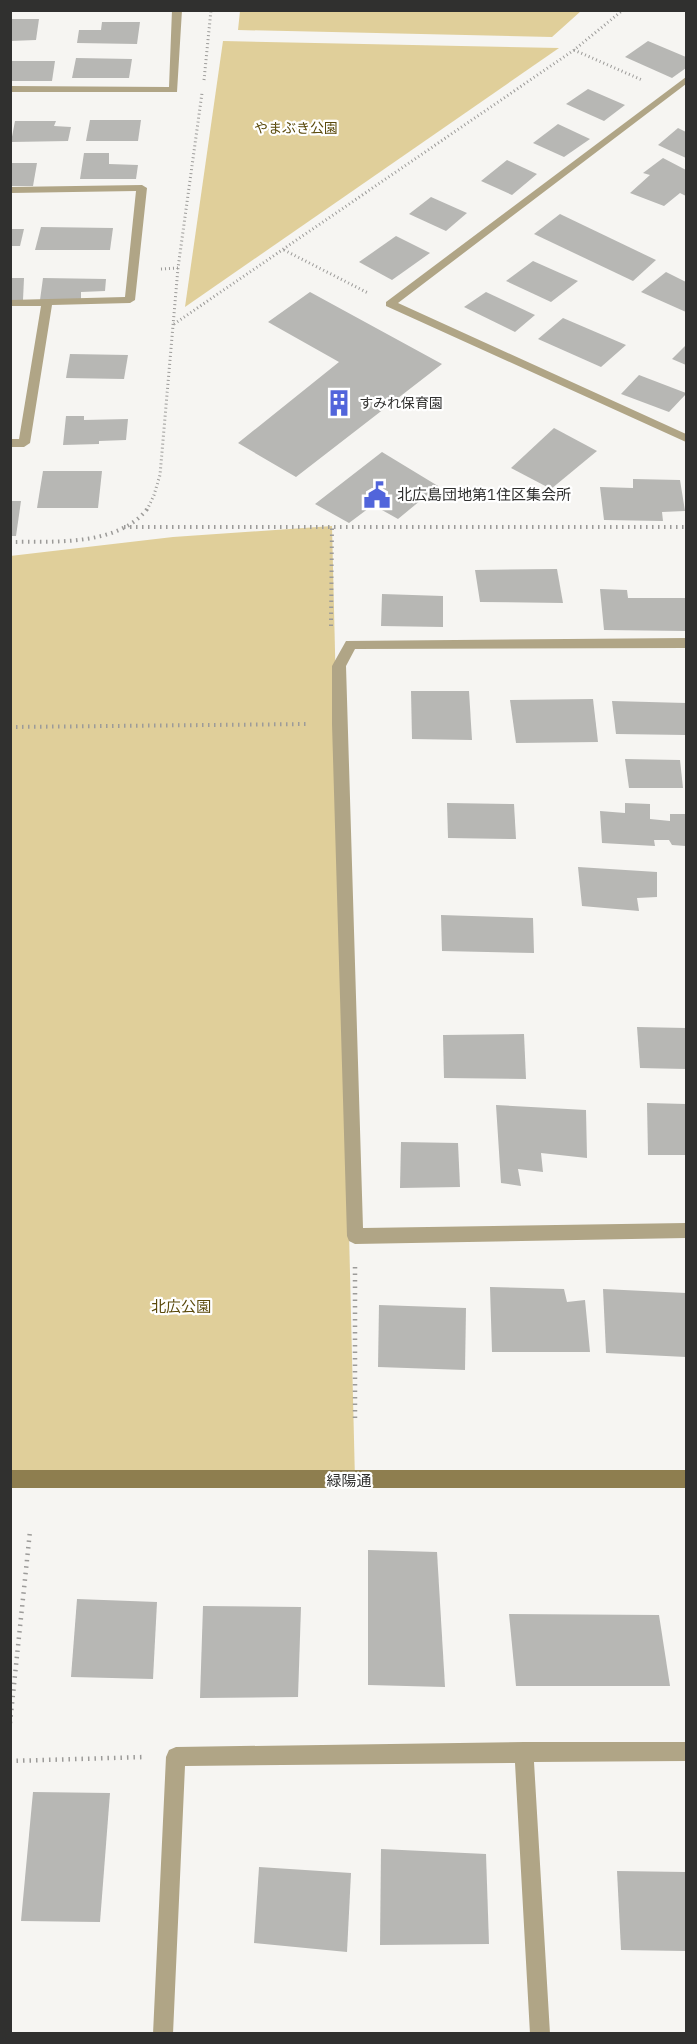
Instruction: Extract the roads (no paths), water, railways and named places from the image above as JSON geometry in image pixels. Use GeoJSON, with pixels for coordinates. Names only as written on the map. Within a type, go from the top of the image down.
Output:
{"type":"FeatureCollection","features":[{"type":"Feature","properties":{"kind":"street"},"geometry":{"type":"LineString","coordinates":[[10,89],[174,90],[177,10]]}},
{"type":"Feature","properties":{"kind":"street"},"geometry":{"type":"LineString","coordinates":[[687,80],[674,94],[390,304],[687,438]]}},
{"type":"Feature","properties":{"kind":"street"},"geometry":{"type":"LineString","coordinates":[[10,189],[142,188],[130,300],[10,303]]}},
{"type":"Feature","properties":{"kind":"street"},"geometry":{"type":"LineString","coordinates":[[10,443],[24,443],[47,302]]}},
{"type":"Feature","properties":{"kind":"street"},"geometry":{"type":"LineString","coordinates":[[687,643],[351,644],[339,666],[355,1236],[687,1232]]}},
{"type":"Feature","properties":{"kind":"street","name":"緑陽通"},"geometry":{"type":"LineString","coordinates":[[10,1479],[687,1479]]}},
{"type":"Feature","properties":{"kind":"street"},"geometry":{"type":"LineString","coordinates":[[163,2034],[176,1757],[687,1751]]}},
{"type":"Feature","properties":{"kind":"street"},"geometry":{"type":"LineString","coordinates":[[524,1752],[540,2034]]}},
{"type":"Feature","properties":{"kind":"place","name":"すみれ保育園"},"geometry":{"type":"Point","coordinates":[339,403]}},
{"type":"Feature","properties":{"kind":"place","name":"北広島団地第1住区集会所"},"geometry":{"type":"Point","coordinates":[377,495]}},
{"type":"Feature","properties":{"kind":"park label","name":"やまぶき公園"},"geometry":{"type":"Point","coordinates":[296,128]}},
{"type":"Feature","properties":{"kind":"park label","name":"北広公園"},"geometry":{"type":"Point","coordinates":[181,1307]}}]}
